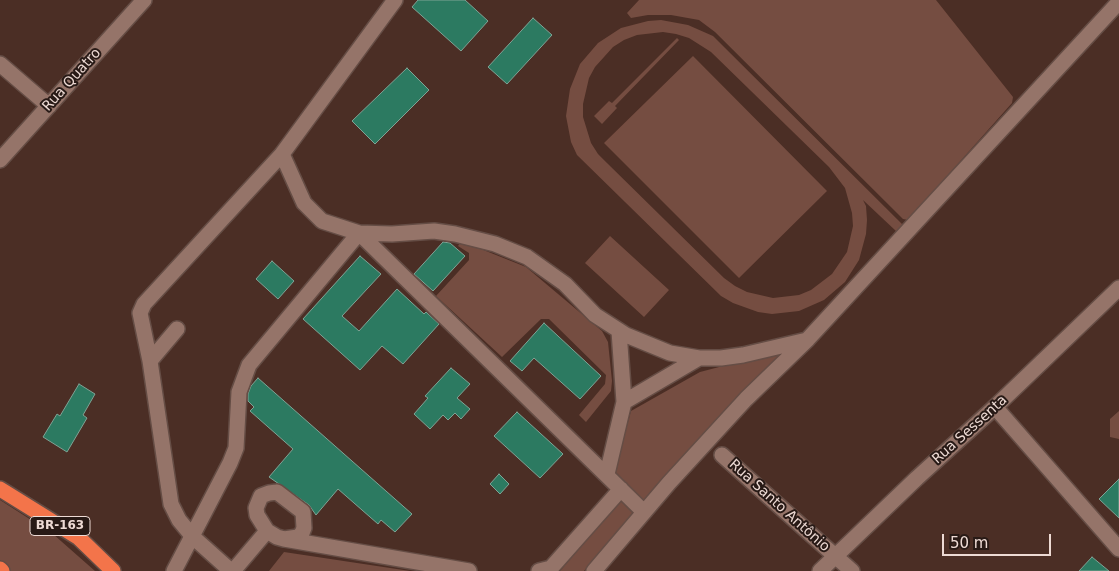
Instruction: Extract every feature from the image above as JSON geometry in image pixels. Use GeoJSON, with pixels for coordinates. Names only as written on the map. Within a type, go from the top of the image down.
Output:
{"type":"FeatureCollection","features":[{"type":"Feature","properties":{"kind":"highway","name":"BR-163"},"geometry":{"type":"LineString","coordinates":[[0,489],[79,538],[114,571]]}},
{"type":"Feature","properties":{"kind":"street","name":"Rua Quatro"},"geometry":{"type":"LineString","coordinates":[[0,160],[144,0]]}},
{"type":"Feature","properties":{"kind":"street"},"geometry":{"type":"LineString","coordinates":[[267,531],[232,571],[193,537],[179,520],[171,504],[150,361],[140,313],[144,304],[282,154],[395,0]]}},
{"type":"Feature","properties":{"kind":"street"},"geometry":{"type":"LineString","coordinates":[[594,571],[644,512],[746,399],[808,340],[1119,2]]}},
{"type":"Feature","properties":{"kind":"street"},"geometry":{"type":"LineString","coordinates":[[0,64],[49,106]]}},
{"type":"Feature","properties":{"kind":"street"},"geometry":{"type":"LineString","coordinates":[[282,154],[304,203],[322,221],[359,233],[392,234],[434,231],[455,234],[495,244],[527,256],[565,284],[595,314],[619,331],[670,352],[699,358],[721,358],[743,355],[808,340]]}},
{"type":"Feature","properties":{"kind":"street"},"geometry":{"type":"LineString","coordinates":[[359,233],[644,512]]}},
{"type":"Feature","properties":{"kind":"street"},"geometry":{"type":"LineString","coordinates":[[174,571],[193,537],[236,448],[238,392],[249,365],[359,233]]}},
{"type":"Feature","properties":{"kind":"street","name":"Rua Sessenta"},"geometry":{"type":"LineString","coordinates":[[820,571],[1119,288]]}},
{"type":"Feature","properties":{"kind":"street"},"geometry":{"type":"LineString","coordinates":[[150,361],[177,329]]}},
{"type":"Feature","properties":{"kind":"street"},"geometry":{"type":"LineString","coordinates":[[607,474],[624,402],[619,331]]}},
{"type":"Feature","properties":{"kind":"street"},"geometry":{"type":"LineString","coordinates":[[624,402],[699,358]]}},
{"type":"Feature","properties":{"kind":"street"},"geometry":{"type":"LineString","coordinates":[[995,407],[1119,549]]}},
{"type":"Feature","properties":{"kind":"street","name":"Rua Santo Antônio"},"geometry":{"type":"LineString","coordinates":[[722,455],[852,571]]}},
{"type":"Feature","properties":{"kind":"street"},"geometry":{"type":"LineString","coordinates":[[540,571],[551,568],[621,489]]}},
{"type":"Feature","properties":{"kind":"street"},"geometry":{"type":"LineString","coordinates":[[284,539],[298,537],[302,533],[305,519],[303,512],[277,492],[269,493],[262,496],[256,508],[260,522],[267,531],[277,537],[284,539],[447,569],[469,571]]}},
{"type":"Feature","properties":{"kind":"shaded area"},"geometry":{"type":"Polygon","coordinates":[[[639,0],[936,0],[1013,97],[1012,103],[908,220],[903,219],[715,32],[699,20],[671,15],[648,15],[631,18],[627,13],[639,0]]]}},
{"type":"Feature","properties":{"kind":"shaded area"},"geometry":{"type":"Polygon","coordinates":[[[661,20],[688,25],[713,36],[903,225],[897,232],[863,200],[866,206],[867,220],[866,234],[859,260],[845,282],[824,300],[799,311],[772,314],[758,312],[733,303],[721,296],[577,155],[571,142],[566,116],[570,89],[580,64],[598,43],[621,28],[648,21],[661,20]],[[663,32],[637,35],[624,40],[613,47],[595,67],[589,78],[583,104],[583,117],[591,143],[607,163],[724,278],[735,286],[747,292],[773,298],[799,295],[811,290],[832,274],[847,252],[853,226],[852,213],[845,188],[829,167],[711,52],[689,38],[663,32]]]}},
{"type":"Feature","properties":{"kind":"shaded area"},"geometry":{"type":"Polygon","coordinates":[[[677,38],[679,40],[615,106],[617,108],[602,124],[594,116],[609,101],[612,103],[677,38]]]}},
{"type":"Feature","properties":{"kind":"shaded area"},"geometry":{"type":"Polygon","coordinates":[[[693,56],[827,191],[739,278],[604,143],[693,56]]]}},
{"type":"Feature","properties":{"kind":"shaded area"},"geometry":{"type":"Polygon","coordinates":[[[610,236],[669,290],[644,317],[585,263],[610,236]]]}},
{"type":"Feature","properties":{"kind":"shaded area"},"geometry":{"type":"Polygon","coordinates":[[[460,243],[476,247],[526,267],[602,331],[608,342],[612,381],[611,391],[586,422],[579,415],[605,384],[606,375],[549,319],[541,319],[502,357],[436,296],[469,260],[469,253],[458,246],[460,243]]]}},
{"type":"Feature","properties":{"kind":"shaded area"},"geometry":{"type":"Polygon","coordinates":[[[780,351],[785,354],[644,502],[614,473],[631,411],[700,372],[780,351]]]}},
{"type":"Feature","properties":{"kind":"shaded area"},"geometry":{"type":"Polygon","coordinates":[[[1119,411],[1119,439],[1110,437],[1110,419],[1119,411]]]}},
{"type":"Feature","properties":{"kind":"shaded area"},"geometry":{"type":"Polygon","coordinates":[[[0,500],[53,534],[95,571],[10,571],[0,560],[0,500]]]}},
{"type":"Feature","properties":{"kind":"shaded area"},"geometry":{"type":"Polygon","coordinates":[[[620,500],[635,513],[584,571],[560,571],[620,500]]]}},
{"type":"Feature","properties":{"kind":"shaded area"},"geometry":{"type":"Polygon","coordinates":[[[284,552],[410,571],[269,571],[284,552]]]}},
{"type":"Feature","properties":{"kind":"building"},"geometry":{"type":"Polygon","coordinates":[[[418,0],[465,0],[488,21],[461,51],[412,7],[418,0]]]}},
{"type":"Feature","properties":{"kind":"building"},"geometry":{"type":"Polygon","coordinates":[[[533,18],[552,35],[507,84],[488,67],[533,18]]]}},
{"type":"Feature","properties":{"kind":"building"},"geometry":{"type":"Polygon","coordinates":[[[407,68],[429,90],[375,144],[352,121],[407,68]]]}},
{"type":"Feature","properties":{"kind":"building"},"geometry":{"type":"Polygon","coordinates":[[[443,242],[450,243],[465,256],[433,291],[414,274],[443,242]]]}},
{"type":"Feature","properties":{"kind":"building"},"geometry":{"type":"Polygon","coordinates":[[[360,256],[381,274],[342,316],[359,331],[397,289],[424,314],[426,312],[439,324],[403,364],[382,346],[360,370],[303,319],[360,256]]]}},
{"type":"Feature","properties":{"kind":"building"},"geometry":{"type":"Polygon","coordinates":[[[272,261],[294,281],[278,299],[256,279],[272,261]]]}},
{"type":"Feature","properties":{"kind":"building"},"geometry":{"type":"Polygon","coordinates":[[[544,323],[601,376],[580,399],[534,358],[522,371],[510,361],[544,323]]]}},
{"type":"Feature","properties":{"kind":"building"},"geometry":{"type":"Polygon","coordinates":[[[451,368],[470,384],[457,398],[470,409],[461,419],[455,413],[448,420],[443,415],[430,429],[414,414],[428,398],[425,396],[451,368]]]}},
{"type":"Feature","properties":{"kind":"building"},"geometry":{"type":"Polygon","coordinates":[[[258,378],[412,514],[395,532],[381,520],[378,524],[338,489],[316,515],[309,505],[269,477],[293,449],[250,411],[254,407],[248,401],[248,394],[251,386],[258,378]]]}},
{"type":"Feature","properties":{"kind":"building"},"geometry":{"type":"Polygon","coordinates":[[[79,384],[95,394],[83,415],[87,418],[67,452],[43,437],[57,414],[60,416],[79,384]]]}},
{"type":"Feature","properties":{"kind":"building"},"geometry":{"type":"Polygon","coordinates":[[[517,412],[563,454],[540,478],[494,436],[517,412]]]}},
{"type":"Feature","properties":{"kind":"building"},"geometry":{"type":"Polygon","coordinates":[[[499,474],[509,484],[500,494],[490,484],[499,474]]]}},
{"type":"Feature","properties":{"kind":"building"},"geometry":{"type":"Polygon","coordinates":[[[1119,479],[1119,518],[1099,499],[1119,479]]]}},
{"type":"Feature","properties":{"kind":"building"},"geometry":{"type":"Polygon","coordinates":[[[1092,557],[1109,571],[1079,571],[1092,557]]]}}]}
